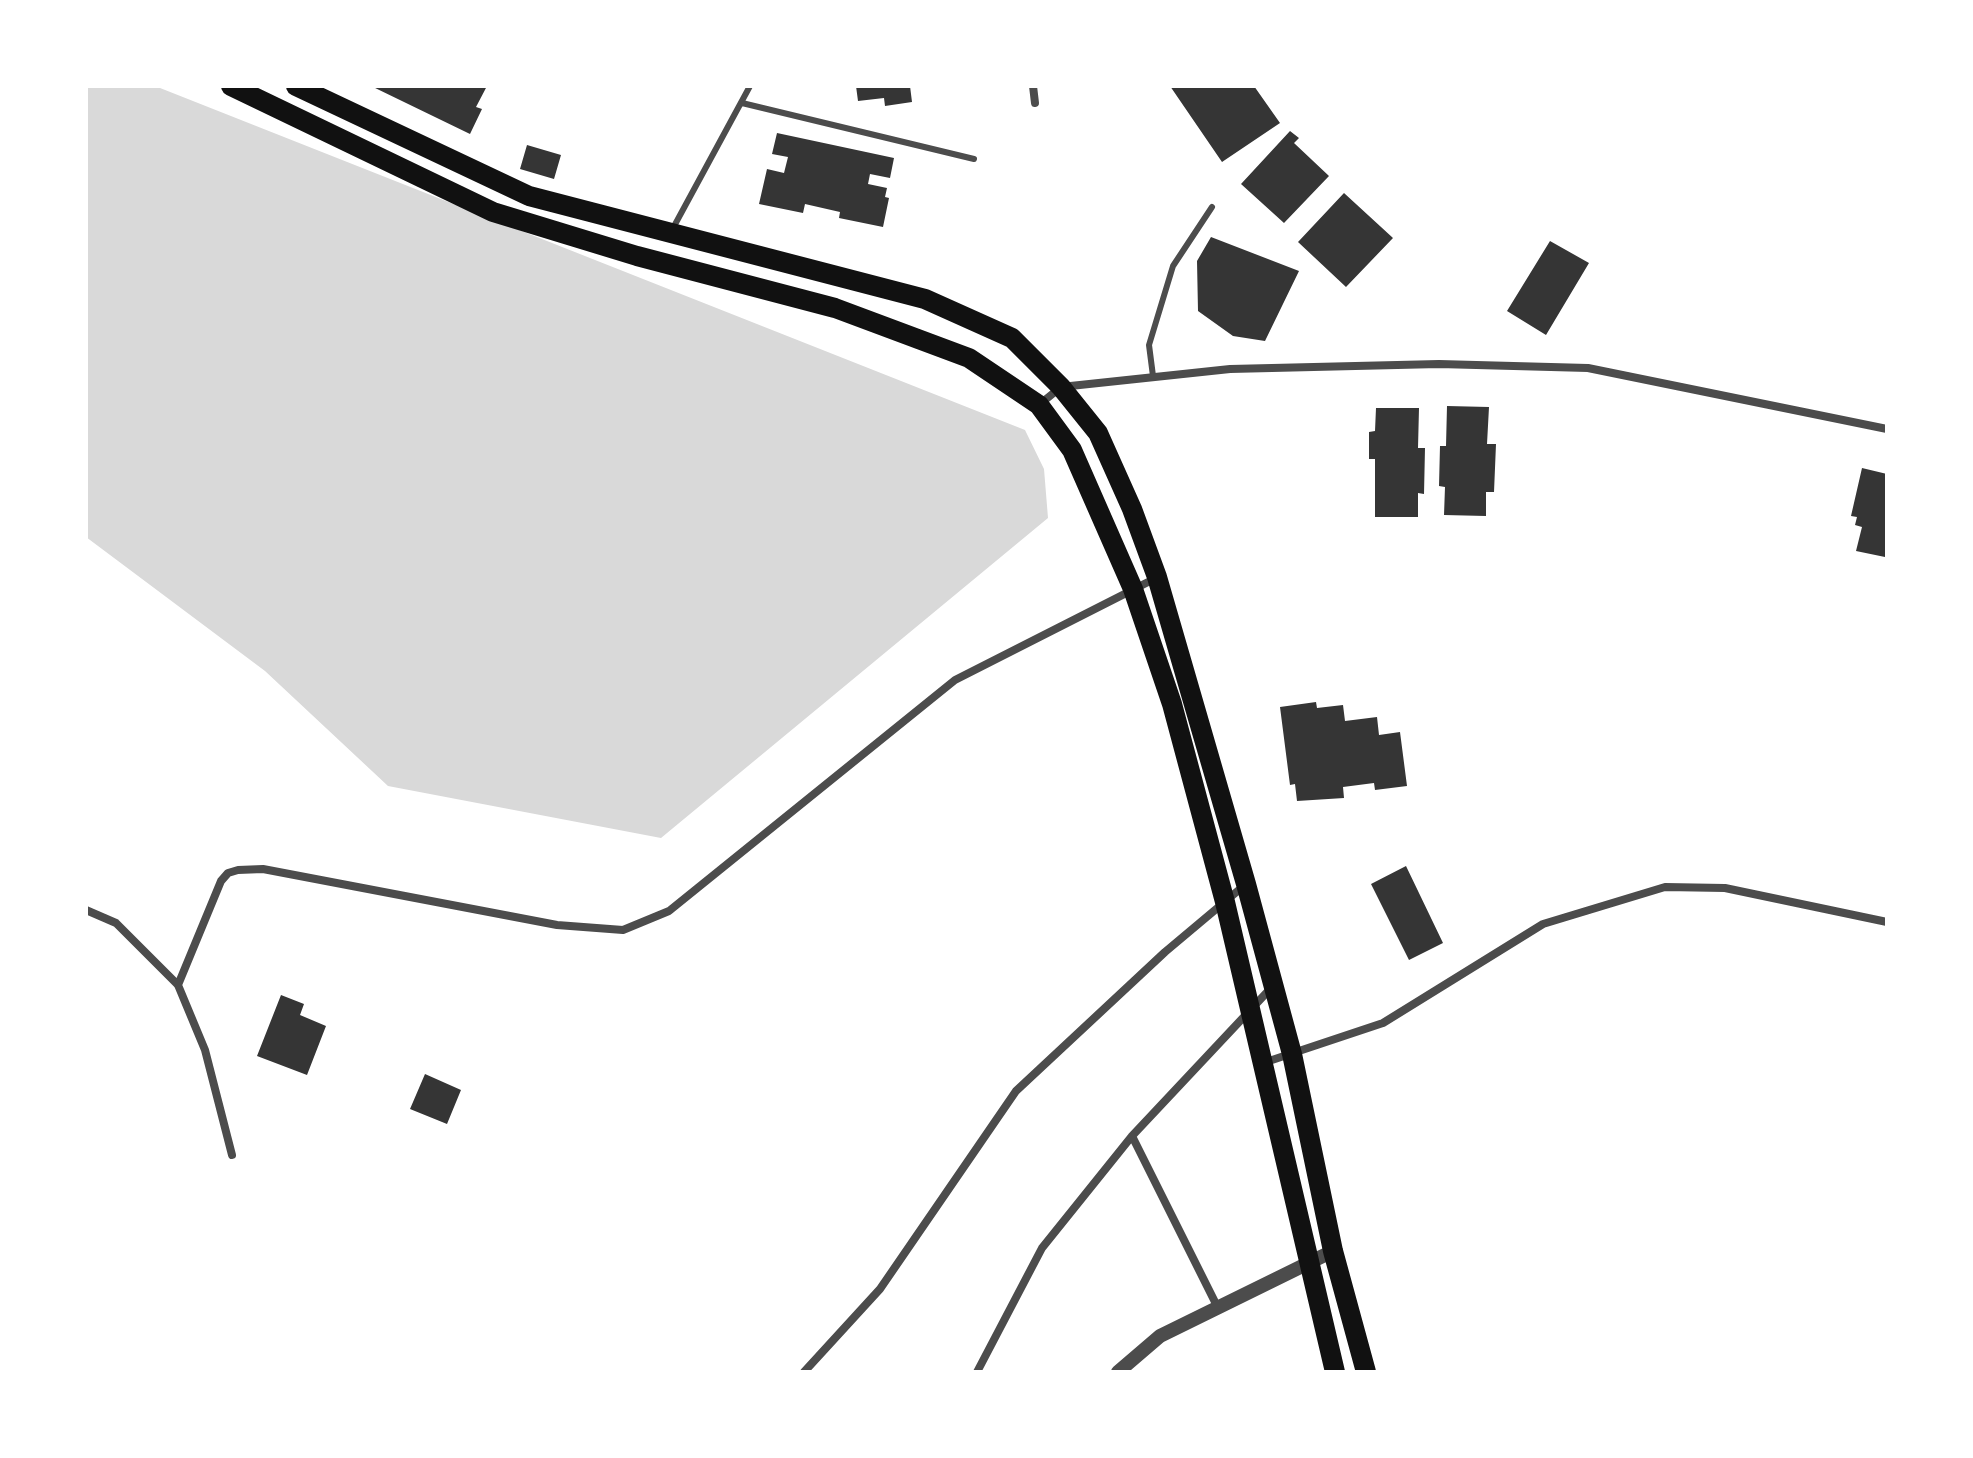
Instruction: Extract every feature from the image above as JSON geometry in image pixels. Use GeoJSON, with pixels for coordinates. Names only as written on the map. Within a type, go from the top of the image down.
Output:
{"type":"FeatureCollection","features":[{"type":"Feature","properties":{"kind":"main road"},"geometry":{"type":"LineString","coordinates":[[231,86],[493,212],[637,256],[835,308],[969,358],[1039,405],[1072,450],[1133,589],[1172,704],[1225,902],[1307,1263],[1335,1372]]}},
{"type":"Feature","properties":{"kind":"main road"},"geometry":{"type":"LineString","coordinates":[[296,86],[529,196],[925,299],[1012,338],[1061,387],[1098,433],[1132,509],[1157,577],[1292,1054],[1333,1251],[1366,1372]]}},
{"type":"Feature","properties":{"kind":"street"},"geometry":{"type":"LineString","coordinates":[[1033,86],[1035,103]]}},
{"type":"Feature","properties":{"kind":"street"},"geometry":{"type":"LineString","coordinates":[[1039,405],[1061,387],[1230,369],[1439,364],[1588,368],[1887,429]]}},
{"type":"Feature","properties":{"kind":"street"},"geometry":{"type":"LineString","coordinates":[[178,985],[221,881],[228,873],[238,870],[263,869],[557,925],[623,930],[669,911],[955,680],[1157,577]]}},
{"type":"Feature","properties":{"kind":"street"},"geometry":{"type":"LineString","coordinates":[[804,1372],[880,1289],[1016,1091],[1165,952],[1246,884]]}},
{"type":"Feature","properties":{"kind":"street"},"geometry":{"type":"LineString","coordinates":[[1263,1063],[1383,1023],[1543,924],[1665,887],[1725,888],[1887,922]]}},
{"type":"Feature","properties":{"kind":"street"},"geometry":{"type":"LineString","coordinates":[[86,910],[116,923],[178,985],[205,1050],[232,1155]]}},
{"type":"Feature","properties":{"kind":"street"},"geometry":{"type":"LineString","coordinates":[[977,1372],[1042,1248],[1132,1136],[1272,988]]}},
{"type":"Feature","properties":{"kind":"street"},"geometry":{"type":"LineString","coordinates":[[1132,1136],[1217,1306]]}},
{"type":"Feature","properties":{"kind":"street"},"geometry":{"type":"LineString","coordinates":[[1118,1372],[1160,1336],[1333,1251]]}},
{"type":"Feature","properties":{"kind":"lane"},"geometry":{"type":"LineString","coordinates":[[670,233],[750,86]]}},
{"type":"Feature","properties":{"kind":"lane"},"geometry":{"type":"LineString","coordinates":[[742,103],[974,159]]}},
{"type":"Feature","properties":{"kind":"lane"},"geometry":{"type":"LineString","coordinates":[[1153,376],[1149,345],[1173,266],[1212,207]]}},
{"type":"Feature","properties":{"kind":"shaded area"},"geometry":{"type":"Polygon","coordinates":[[[86,86],[155,86],[1025,430],[1044,469],[1048,518],[661,838],[388,786],[265,671],[86,537],[86,86]]]}},
{"type":"Feature","properties":{"kind":"building"},"geometry":{"type":"Polygon","coordinates":[[[371,86],[487,86],[476,107],[482,109],[470,134],[371,86]]]}},
{"type":"Feature","properties":{"kind":"building"},"geometry":{"type":"Polygon","coordinates":[[[856,86],[910,86],[912,102],[885,106],[884,98],[858,101],[856,86]]]}},
{"type":"Feature","properties":{"kind":"building"},"geometry":{"type":"Polygon","coordinates":[[[1170,86],[1254,86],[1280,123],[1222,162],[1170,86]]]}},
{"type":"Feature","properties":{"kind":"building"},"geometry":{"type":"Polygon","coordinates":[[[1290,131],[1299,138],[1294,143],[1329,176],[1284,223],[1241,184],[1290,131]]]}},
{"type":"Feature","properties":{"kind":"building"},"geometry":{"type":"Polygon","coordinates":[[[777,133],[894,158],[890,178],[870,174],[868,184],[887,188],[885,197],[889,198],[883,227],[839,218],[840,212],[805,204],[803,213],[759,204],[767,169],[784,173],[788,157],[772,154],[777,133]]]}},
{"type":"Feature","properties":{"kind":"building"},"geometry":{"type":"Polygon","coordinates":[[[527,145],[561,155],[554,179],[520,169],[527,145]]]}},
{"type":"Feature","properties":{"kind":"building"},"geometry":{"type":"Polygon","coordinates":[[[1344,193],[1393,238],[1346,287],[1298,242],[1344,193]]]}},
{"type":"Feature","properties":{"kind":"building"},"geometry":{"type":"Polygon","coordinates":[[[1211,237],[1299,271],[1265,341],[1233,336],[1198,311],[1197,261],[1211,237]]]}},
{"type":"Feature","properties":{"kind":"building"},"geometry":{"type":"Polygon","coordinates":[[[1550,241],[1589,263],[1546,335],[1507,311],[1550,241]]]}},
{"type":"Feature","properties":{"kind":"building"},"geometry":{"type":"Polygon","coordinates":[[[1447,406],[1489,407],[1487,444],[1496,444],[1494,492],[1486,492],[1486,516],[1444,515],[1445,487],[1439,486],[1440,446],[1446,446],[1447,406]]]}},
{"type":"Feature","properties":{"kind":"building"},"geometry":{"type":"Polygon","coordinates":[[[1376,408],[1419,408],[1418,448],[1425,448],[1424,494],[1418,493],[1418,517],[1375,517],[1375,459],[1369,459],[1369,432],[1375,431],[1376,408]]]}},
{"type":"Feature","properties":{"kind":"building"},"geometry":{"type":"Polygon","coordinates":[[[1862,468],[1887,474],[1885,557],[1856,551],[1862,527],[1855,525],[1857,517],[1851,516],[1862,468]]]}},
{"type":"Feature","properties":{"kind":"building"},"geometry":{"type":"Polygon","coordinates":[[[1316,702],[1317,708],[1343,705],[1345,721],[1377,717],[1379,735],[1400,732],[1407,786],[1375,790],[1374,783],[1343,787],[1344,798],[1297,801],[1295,784],[1290,785],[1280,707],[1316,702]]]}},
{"type":"Feature","properties":{"kind":"building"},"geometry":{"type":"Polygon","coordinates":[[[1406,866],[1443,943],[1409,960],[1371,884],[1406,866]]]}},
{"type":"Feature","properties":{"kind":"building"},"geometry":{"type":"Polygon","coordinates":[[[281,995],[304,1004],[300,1015],[326,1026],[307,1075],[257,1056],[281,995]]]}},
{"type":"Feature","properties":{"kind":"building"},"geometry":{"type":"Polygon","coordinates":[[[425,1074],[461,1090],[447,1124],[410,1109],[425,1074]]]}}]}
